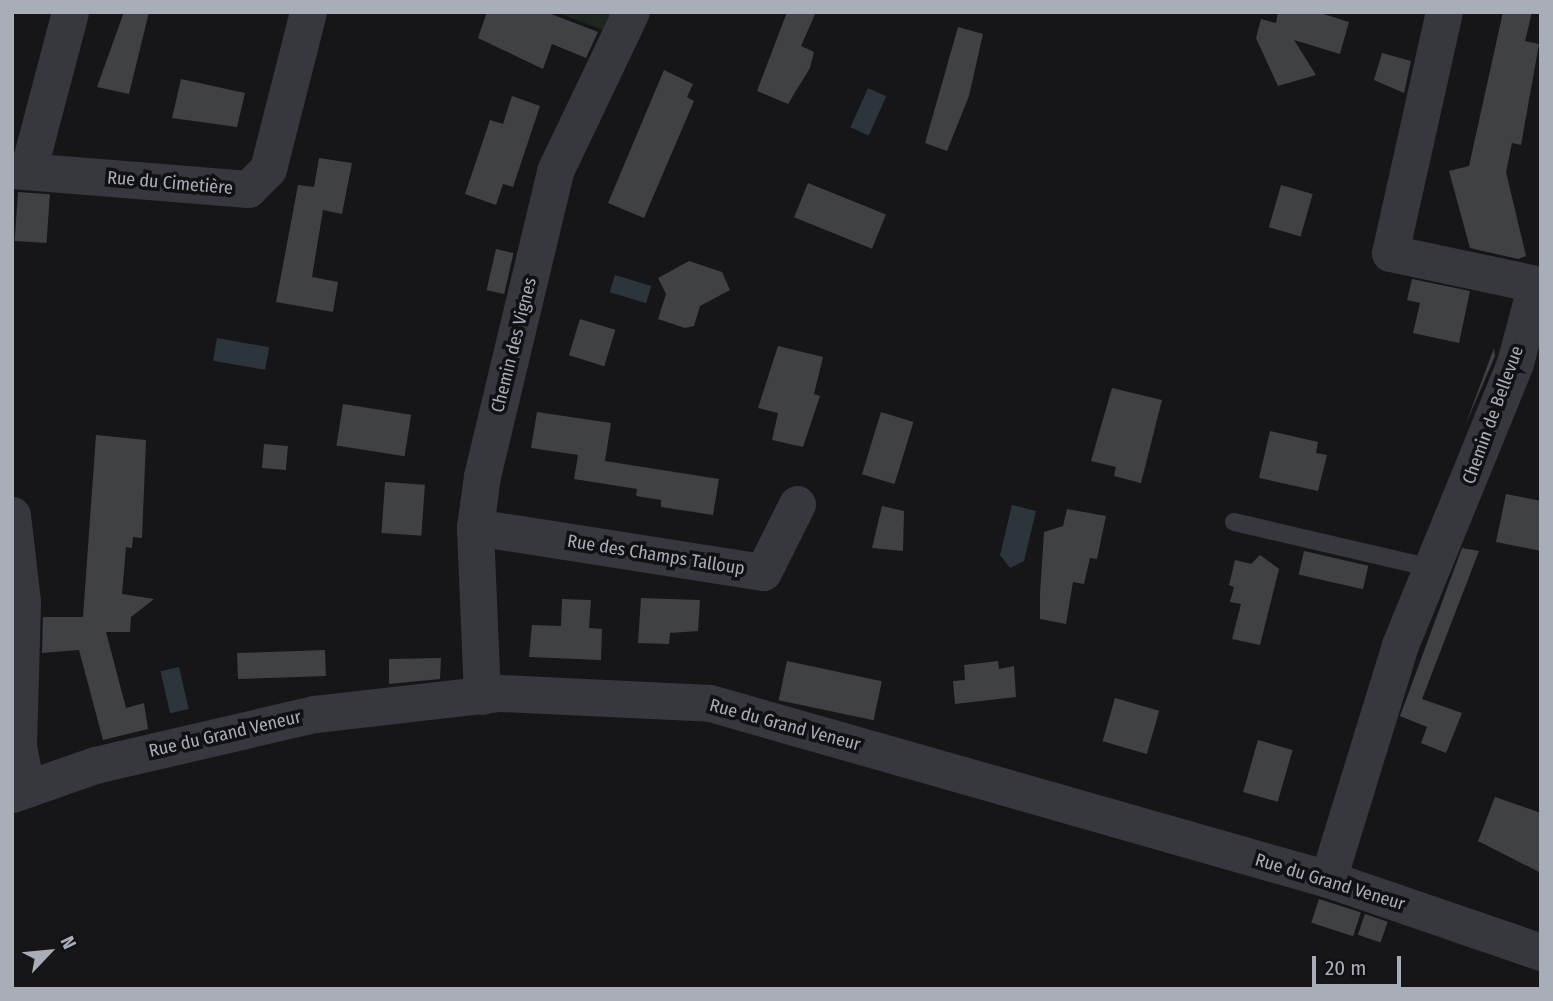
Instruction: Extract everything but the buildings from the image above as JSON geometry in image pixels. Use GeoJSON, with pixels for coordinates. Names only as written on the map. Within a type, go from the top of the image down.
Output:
{"type":"FeatureCollection","features":[{"type":"Feature","properties":{"kind":"street"},"geometry":{"type":"LineString","coordinates":[[20,171],[70,12]]}},
{"type":"Feature","properties":{"kind":"street","name":"Rue du Cimetière"},"geometry":{"type":"LineString","coordinates":[[20,171],[248,189],[268,169],[309,12]]}},
{"type":"Feature","properties":{"kind":"street","name":"Chemin des Vignes"},"geometry":{"type":"LineString","coordinates":[[482,696],[475,527],[555,171],[631,12]]}},
{"type":"Feature","properties":{"kind":"street","name":"Chemin de Bellevue"},"geometry":{"type":"LineString","coordinates":[[1328,879],[1400,645],[1515,363],[1536,284],[1390,253],[1444,12]]}},
{"type":"Feature","properties":{"kind":"street","name":"Rue des Champs Talloup"},"geometry":{"type":"LineString","coordinates":[[475,527],[763,572],[797,504]]}},
{"type":"Feature","properties":{"kind":"street"},"geometry":{"type":"LineString","coordinates":[[12,515],[22,602],[19,790]]}},
{"type":"Feature","properties":{"kind":"street","name":"Rue du Grand Veneur"},"geometry":{"type":"LineString","coordinates":[[19,790],[290,719],[482,696],[709,702],[1328,879],[1541,951]]}},
{"type":"Feature","properties":{"kind":"lane"},"geometry":{"type":"LineString","coordinates":[[1234,522],[1432,568]]}},
{"type":"Feature","properties":{"kind":"shaded area"},"geometry":{"type":"Polygon","coordinates":[[[555,12],[621,12],[609,32],[555,12]]]}},
{"type":"Feature","properties":{"kind":"shaded area"},"geometry":{"type":"Polygon","coordinates":[[[868,88],[886,96],[869,135],[851,127],[868,88]]]}},
{"type":"Feature","properties":{"kind":"shaded area"},"geometry":{"type":"Polygon","coordinates":[[[615,275],[651,286],[646,303],[610,292],[615,275]]]}},
{"type":"Feature","properties":{"kind":"shaded area"},"geometry":{"type":"Polygon","coordinates":[[[217,338],[269,347],[265,370],[213,361],[217,338]]]}},
{"type":"Feature","properties":{"kind":"shaded area"},"geometry":{"type":"Polygon","coordinates":[[[1012,505],[1036,511],[1024,561],[1010,568],[1000,555],[1012,505]]]}},
{"type":"Feature","properties":{"kind":"shaded area"},"geometry":{"type":"Polygon","coordinates":[[[179,667],[189,709],[170,713],[160,671],[179,667]]]}}]}
